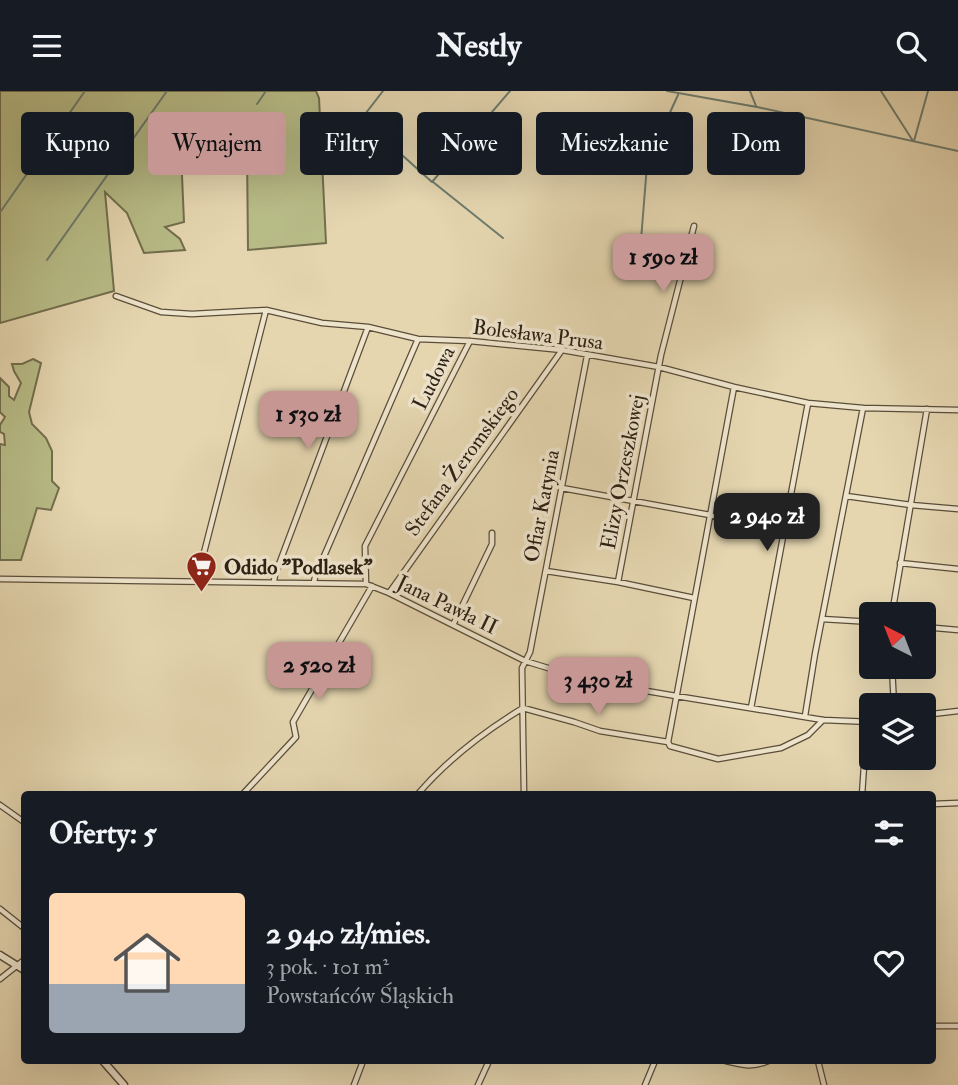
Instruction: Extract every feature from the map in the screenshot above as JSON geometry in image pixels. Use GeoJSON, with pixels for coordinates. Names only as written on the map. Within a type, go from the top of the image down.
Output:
{"type":"FeatureCollection","features":[{"type":"Feature","properties":{"kind":"street","name":"Elizy Orzeszkowej"},"geometry":{"type":"LineString","coordinates":[[618,582],[659,367],[694,226]]}},
{"type":"Feature","properties":{"kind":"street","name":"Bolesława Prusa"},"geometry":{"type":"LineString","coordinates":[[116,296],[161,312],[192,314],[266,310],[322,323],[368,327],[418,339],[562,350],[659,367],[808,403],[863,408],[958,410]]}},
{"type":"Feature","properties":{"kind":"street"},"geometry":{"type":"LineString","coordinates":[[197,580],[266,310]]}},
{"type":"Feature","properties":{"kind":"street"},"geometry":{"type":"LineString","coordinates":[[274,581],[368,327]]}},
{"type":"Feature","properties":{"kind":"street"},"geometry":{"type":"LineString","coordinates":[[314,582],[418,339]]}},
{"type":"Feature","properties":{"kind":"street","name":"Ludowa"},"geometry":{"type":"LineString","coordinates":[[369,585],[365,546],[470,341]]}},
{"type":"Feature","properties":{"kind":"street","name":"Stefana Żeromskiego"},"geometry":{"type":"LineString","coordinates":[[389,593],[562,350]]}},
{"type":"Feature","properties":{"kind":"street","name":"Ofiar Katynia"},"geometry":{"type":"LineString","coordinates":[[524,791],[522,668],[530,652],[587,356]]}},
{"type":"Feature","properties":{"kind":"street"},"geometry":{"type":"LineString","coordinates":[[668,742],[734,387]]}},
{"type":"Feature","properties":{"kind":"street"},"geometry":{"type":"LineString","coordinates":[[751,708],[808,403]]}},
{"type":"Feature","properties":{"kind":"street"},"geometry":{"type":"LineString","coordinates":[[804,716],[863,408]]}},
{"type":"Feature","properties":{"kind":"street"},"geometry":{"type":"LineString","coordinates":[[894,602],[928,409]]}},
{"type":"Feature","properties":{"kind":"street"},"geometry":{"type":"LineString","coordinates":[[562,488],[784,531]]}},
{"type":"Feature","properties":{"kind":"street"},"geometry":{"type":"LineString","coordinates":[[846,496],[958,509]]}},
{"type":"Feature","properties":{"kind":"street"},"geometry":{"type":"LineString","coordinates":[[453,625],[492,544],[492,533]]}},
{"type":"Feature","properties":{"kind":"street"},"geometry":{"type":"LineString","coordinates":[[900,563],[958,569]]}},
{"type":"Feature","properties":{"kind":"street"},"geometry":{"type":"LineString","coordinates":[[545,571],[618,582],[694,598]]}},
{"type":"Feature","properties":{"kind":"street","name":"Jana Pawła II"},"geometry":{"type":"LineString","coordinates":[[0,579],[274,581],[369,585],[525,661],[603,683],[823,720],[859,722]]}},
{"type":"Feature","properties":{"kind":"street"},"geometry":{"type":"LineString","coordinates":[[246,791],[296,737],[293,722],[369,585]]}},
{"type":"Feature","properties":{"kind":"street"},"geometry":{"type":"LineString","coordinates":[[822,619],[859,621]]}},
{"type":"Feature","properties":{"kind":"street"},"geometry":{"type":"LineString","coordinates":[[936,628],[958,630]]}},
{"type":"Feature","properties":{"kind":"street"},"geometry":{"type":"LineString","coordinates":[[420,791],[492,727],[523,708],[600,731],[668,742],[670,746],[718,759],[782,748],[808,735],[823,720]]}},
{"type":"Feature","properties":{"kind":"street"},"geometry":{"type":"LineString","coordinates":[[936,714],[958,711]]}},
{"type":"Feature","properties":{"kind":"street"},"geometry":{"type":"LineString","coordinates":[[862,791],[864,770]]}},
{"type":"Feature","properties":{"kind":"street"},"geometry":{"type":"LineString","coordinates":[[936,804],[958,803]]}},
{"type":"Feature","properties":{"kind":"street"},"geometry":{"type":"LineString","coordinates":[[0,805],[21,820]]}},
{"type":"Feature","properties":{"kind":"street"},"geometry":{"type":"LineString","coordinates":[[0,909],[21,926]]}},
{"type":"Feature","properties":{"kind":"street"},"geometry":{"type":"LineString","coordinates":[[0,955],[21,968]]}},
{"type":"Feature","properties":{"kind":"street"},"geometry":{"type":"LineString","coordinates":[[0,979],[21,963]]}},
{"type":"Feature","properties":{"kind":"street"},"geometry":{"type":"LineString","coordinates":[[936,1026],[958,1026]]}},
{"type":"Feature","properties":{"kind":"street"},"geometry":{"type":"LineString","coordinates":[[106,1064],[124,1085]]}},
{"type":"Feature","properties":{"kind":"street"},"geometry":{"type":"LineString","coordinates":[[354,1085],[362,1064]]}},
{"type":"Feature","properties":{"kind":"street"},"geometry":{"type":"LineString","coordinates":[[478,1085],[488,1064]]}},
{"type":"Feature","properties":{"kind":"street"},"geometry":{"type":"LineString","coordinates":[[645,1085],[654,1064]]}},
{"type":"Feature","properties":{"kind":"street"},"geometry":{"type":"LineString","coordinates":[[736,1064],[760,1064]]}},
{"type":"Feature","properties":{"kind":"street"},"geometry":{"type":"LineString","coordinates":[[819,1064],[824,1085]]}},
{"type":"Feature","properties":{"kind":"green space"},"geometry":{"type":"Polygon","coordinates":[[[0,91],[316,91],[320,112],[300,112],[300,175],[323,175],[326,243],[248,250],[247,175],[286,175],[286,112],[148,112],[148,175],[182,175],[184,222],[165,227],[180,239],[185,250],[144,253],[127,213],[105,192],[114,291],[0,323],[0,91]]]}},
{"type":"Feature","properties":{"kind":"green space"},"geometry":{"type":"Polygon","coordinates":[[[33,359],[41,363],[29,412],[32,424],[46,438],[52,451],[52,481],[59,488],[51,510],[37,508],[21,560],[0,560],[0,444],[5,445],[0,425],[5,417],[0,412],[0,378],[9,387],[9,396],[14,400],[21,383],[12,364],[22,364],[33,359]]]}},
{"type":"Feature","properties":{"kind":"waterway"},"geometry":{"type":"LineString","coordinates":[[1,211],[85,91]]}},
{"type":"Feature","properties":{"kind":"waterway"},"geometry":{"type":"LineString","coordinates":[[47,260],[167,91]]}},
{"type":"Feature","properties":{"kind":"waterway"},"geometry":{"type":"LineString","coordinates":[[257,104],[266,91]]}},
{"type":"Feature","properties":{"kind":"waterway"},"geometry":{"type":"LineString","coordinates":[[367,112],[383,91]]}},
{"type":"Feature","properties":{"kind":"waterway"},"geometry":{"type":"LineString","coordinates":[[403,156],[432,182],[510,91]]}},
{"type":"Feature","properties":{"kind":"waterway"},"geometry":{"type":"LineString","coordinates":[[667,91],[757,107],[958,151]]}},
{"type":"Feature","properties":{"kind":"waterway"},"geometry":{"type":"LineString","coordinates":[[750,91],[756,106]]}},
{"type":"Feature","properties":{"kind":"waterway"},"geometry":{"type":"LineString","coordinates":[[881,91],[913,141]]}},
{"type":"Feature","properties":{"kind":"waterway"},"geometry":{"type":"LineString","coordinates":[[914,141],[928,91]]}},
{"type":"Feature","properties":{"kind":"waterway"},"geometry":{"type":"LineString","coordinates":[[641,240],[647,165],[678,95]]}},
{"type":"Feature","properties":{"kind":"waterway"},"geometry":{"type":"LineString","coordinates":[[433,182],[503,238]]}},
{"type":"Feature","properties":{"kind":"place","name":"Odido \"Podlasek\""},"geometry":{"type":"Point","coordinates":[201,594]}}]}
